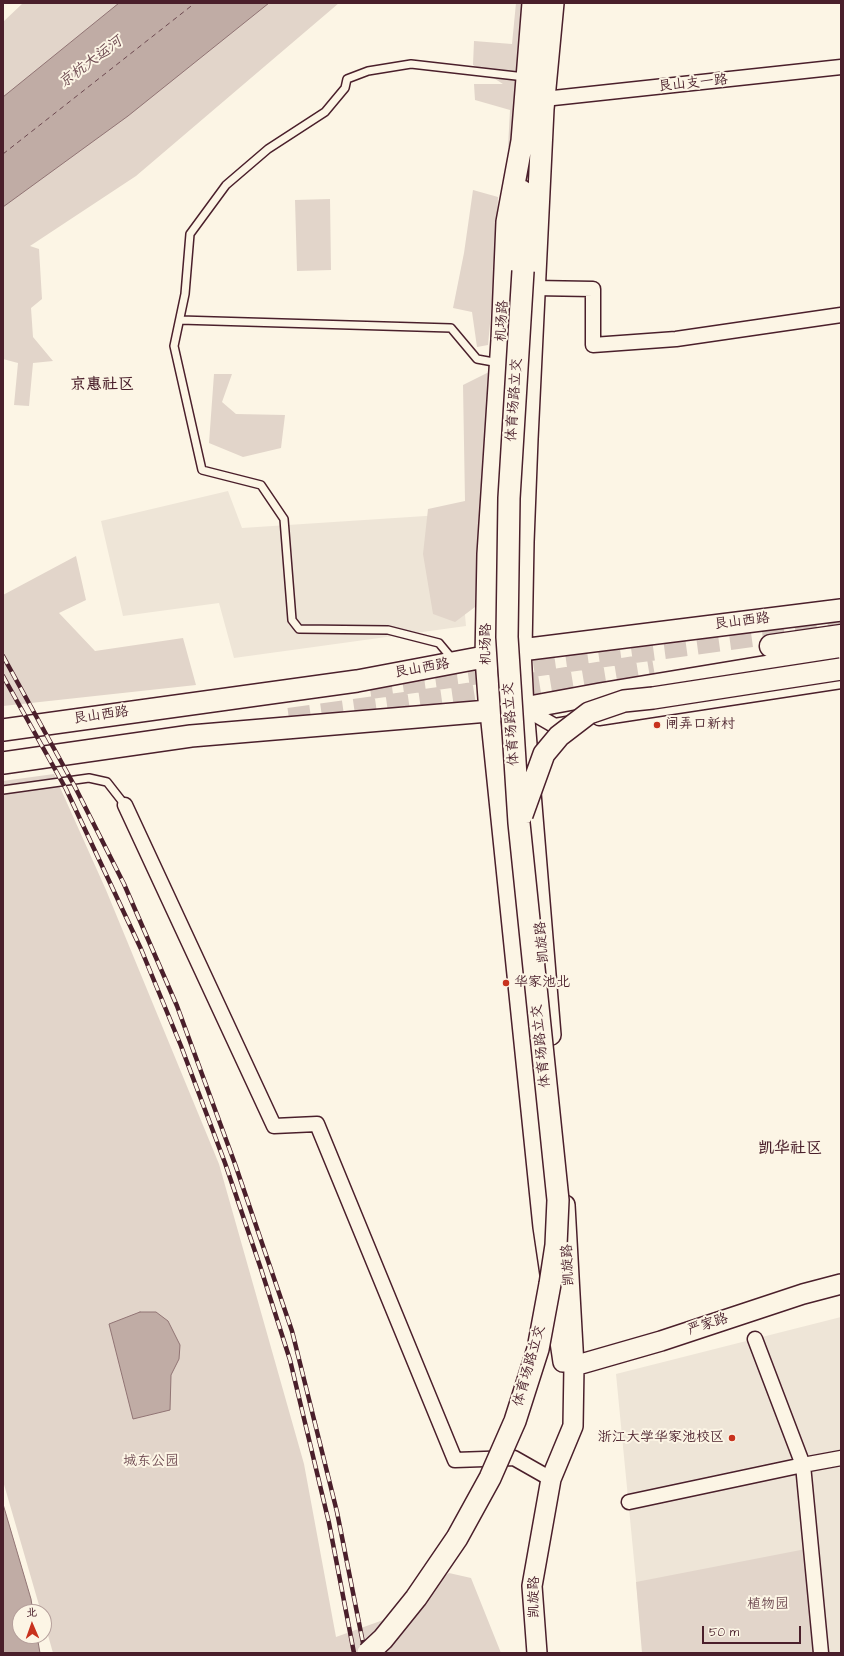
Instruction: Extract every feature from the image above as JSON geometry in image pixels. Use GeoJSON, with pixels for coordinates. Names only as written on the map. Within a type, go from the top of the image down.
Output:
{"type":"FeatureCollection","features":[{"type":"Feature","properties":{"kind":"highway"},"geometry":{"type":"LineString","coordinates":[[771,646],[841,636]]}},
{"type":"Feature","properties":{"kind":"main road","name":"机场路"},"geometry":{"type":"LineString","coordinates":[[490,712],[486,658],[488,554],[507,222],[522,141],[533,3]]}},
{"type":"Feature","properties":{"kind":"main road"},"geometry":{"type":"LineString","coordinates":[[521,650],[523,542],[534,288],[544,104],[553,3]]}},
{"type":"Feature","properties":{"kind":"main road","name":"体育场路立交"},"geometry":{"type":"LineString","coordinates":[[522,271],[544,104]]}},
{"type":"Feature","properties":{"kind":"main road","name":"体育场路立交"},"geometry":{"type":"LineString","coordinates":[[368,1653],[383,1639],[416,1598],[456,1538],[490,1478],[515,1421],[538,1349],[556,1245],[558,1200],[519,823],[507,636],[509,498],[522,271],[522,141]]}},
{"type":"Feature","properties":{"kind":"main road","name":"艮山西路"},"geometry":{"type":"LineString","coordinates":[[3,730],[357,681],[486,658],[521,650],[841,610]]}},
{"type":"Feature","properties":{"kind":"main road","name":"凯旋路"},"geometry":{"type":"LineString","coordinates":[[521,650],[524,708],[568,1247],[574,1366],[573,1426],[551,1479],[532,1586],[537,1653]]}},
{"type":"Feature","properties":{"kind":"main road"},"geometry":{"type":"LineString","coordinates":[[3,763],[191,736],[524,708],[841,654]]}},
{"type":"Feature","properties":{"kind":"main road"},"geometry":{"type":"LineString","coordinates":[[519,823],[544,754],[559,736],[589,713],[624,701],[653,698],[841,669]]}},
{"type":"Feature","properties":{"kind":"main road","name":"凯旋路"},"geometry":{"type":"LineString","coordinates":[[490,712],[543,1227],[573,1426]]}},
{"type":"Feature","properties":{"kind":"main road","name":"严家路"},"geometry":{"type":"LineString","coordinates":[[574,1366],[661,1341],[803,1294],[841,1284]]}},
{"type":"Feature","properties":{"kind":"street","name":"艮山支一路"},"geometry":{"type":"LineString","coordinates":[[544,104],[841,67]]}},
{"type":"Feature","properties":{"kind":"street"},"geometry":{"type":"LineString","coordinates":[[534,288],[593,289],[593,345],[676,339],[841,315]]}},
{"type":"Feature","properties":{"kind":"street"},"geometry":{"type":"LineString","coordinates":[[524,708],[555,726],[612,715],[841,681]]}},
{"type":"Feature","properties":{"kind":"street"},"geometry":{"type":"LineString","coordinates":[[125,805],[274,1126],[317,1124],[455,1460],[514,1458],[551,1479]]}},
{"type":"Feature","properties":{"kind":"street"},"geometry":{"type":"LineString","coordinates":[[754,1339],[803,1465],[821,1653]]}},
{"type":"Feature","properties":{"kind":"street"},"geometry":{"type":"LineString","coordinates":[[628,1502],[841,1458]]}},
{"type":"Feature","properties":{"kind":"lane"},"geometry":{"type":"LineString","coordinates":[[456,663],[439,643],[388,630],[299,629],[292,620],[284,519],[261,485],[202,470],[174,346],[185,294],[190,234],[226,185],[268,149],[325,112],[345,88],[347,79],[368,71],[411,64],[528,77]]}},
{"type":"Feature","properties":{"kind":"lane"},"geometry":{"type":"LineString","coordinates":[[180,320],[451,328],[477,359],[500,363]]}},
{"type":"Feature","properties":{"kind":"lane"},"geometry":{"type":"LineString","coordinates":[[3,790],[89,778],[107,782],[125,805]]}},
{"type":"Feature","properties":{"kind":"shaded area"},"geometry":{"type":"Polygon","coordinates":[[[228,491],[242,528],[456,514],[466,626],[234,658],[219,603],[123,616],[101,521],[228,491]]]}},
{"type":"Feature","properties":{"kind":"shaded area","name":"浙江大学华家池校区"},"geometry":{"type":"Polygon","coordinates":[[[841,1317],[841,1653],[643,1653],[616,1374],[841,1317]]]}},
{"type":"Feature","properties":{"kind":"green space"},"geometry":{"type":"Polygon","coordinates":[[[23,3],[339,3],[136,176],[30,246],[39,249],[42,299],[31,308],[33,337],[53,361],[33,363],[29,406],[14,405],[18,363],[3,359],[3,22],[23,3]]]}},
{"type":"Feature","properties":{"kind":"green space"},"geometry":{"type":"Polygon","coordinates":[[[516,3],[527,3],[516,143],[508,147],[510,110],[475,100],[474,84],[503,84],[473,65],[474,41],[512,44],[516,3]]]}},
{"type":"Feature","properties":{"kind":"green space"},"geometry":{"type":"Polygon","coordinates":[[[473,190],[498,197],[495,269],[488,345],[477,347],[472,312],[453,308],[464,253],[473,190]]]}},
{"type":"Feature","properties":{"kind":"green space"},"geometry":{"type":"Polygon","coordinates":[[[330,199],[331,270],[297,271],[295,200],[330,199]]]}},
{"type":"Feature","properties":{"kind":"green space"},"geometry":{"type":"Polygon","coordinates":[[[489,372],[489,412],[479,604],[455,622],[433,614],[423,554],[428,509],[465,501],[463,385],[489,372]]]}},
{"type":"Feature","properties":{"kind":"green space"},"geometry":{"type":"Polygon","coordinates":[[[214,374],[232,374],[222,402],[236,414],[285,415],[281,448],[243,457],[209,443],[214,374]]]}},
{"type":"Feature","properties":{"kind":"green space"},"geometry":{"type":"Polygon","coordinates":[[[76,556],[86,600],[59,613],[95,651],[183,638],[196,685],[3,706],[3,595],[76,556]]]}},
{"type":"Feature","properties":{"kind":"green space","name":"城东公园"},"geometry":{"type":"Polygon","coordinates":[[[54,774],[106,890],[219,1164],[304,1464],[336,1637],[386,1619],[449,1573],[471,1578],[501,1653],[53,1653],[50,1644],[52,1644],[52,1604],[39,1604],[3,1481],[3,781],[54,774]]]}},
{"type":"Feature","properties":{"kind":"green space","name":"植物园"},"geometry":{"type":"Polygon","coordinates":[[[811,1548],[821,1653],[642,1653],[636,1582],[811,1548]]]}},
{"type":"Feature","properties":{"kind":"water","name":"京杭大运河"},"geometry":{"type":"Polygon","coordinates":[[[119,3],[269,3],[128,116],[3,207],[3,97],[119,3]]]}},
{"type":"Feature","properties":{"kind":"water"},"geometry":{"type":"Polygon","coordinates":[[[140,1312],[156,1312],[168,1321],[180,1345],[179,1359],[171,1375],[170,1410],[133,1419],[109,1324],[140,1312]]]}},
{"type":"Feature","properties":{"kind":"water"},"geometry":{"type":"Polygon","coordinates":[[[3,1504],[32,1604],[12,1604],[12,1644],[38,1644],[40,1653],[3,1653],[3,1504]]]}},
{"type":"Feature","properties":{"kind":"ferry route"},"geometry":{"type":"LineString","coordinates":[[3,154],[195,3]]}},
{"type":"Feature","properties":{"kind":"tunnel"},"geometry":{"type":"LineString","coordinates":[[370,688],[841,624]]}},
{"type":"Feature","properties":{"kind":"tunnel"},"geometry":{"type":"LineString","coordinates":[[289,719],[461,695],[653,664]]}},
{"type":"Feature","properties":{"kind":"railway"},"geometry":{"type":"LineString","coordinates":[[3,656],[74,785],[124,884],[177,1006],[235,1164],[292,1331],[337,1512],[365,1653]]}},
{"type":"Feature","properties":{"kind":"railway"},"geometry":{"type":"LineString","coordinates":[[3,676],[66,789],[141,949],[181,1046],[225,1163],[290,1360],[329,1523],[354,1653]]}},
{"type":"Feature","properties":{"kind":"place","name":"闸弄口新村"},"geometry":{"type":"Point","coordinates":[657,725]}},
{"type":"Feature","properties":{"kind":"place","name":"华家池北"},"geometry":{"type":"Point","coordinates":[506,983]}},
{"type":"Feature","properties":{"kind":"place","name":"浙江大学华家池校区"},"geometry":{"type":"Point","coordinates":[732,1438]}},
{"type":"Feature","properties":{"kind":"district","name":"京惠社区"},"geometry":{"type":"Point","coordinates":[102,386]}},
{"type":"Feature","properties":{"kind":"district","name":"凯华社区"},"geometry":{"type":"Point","coordinates":[790,1150]}}]}
